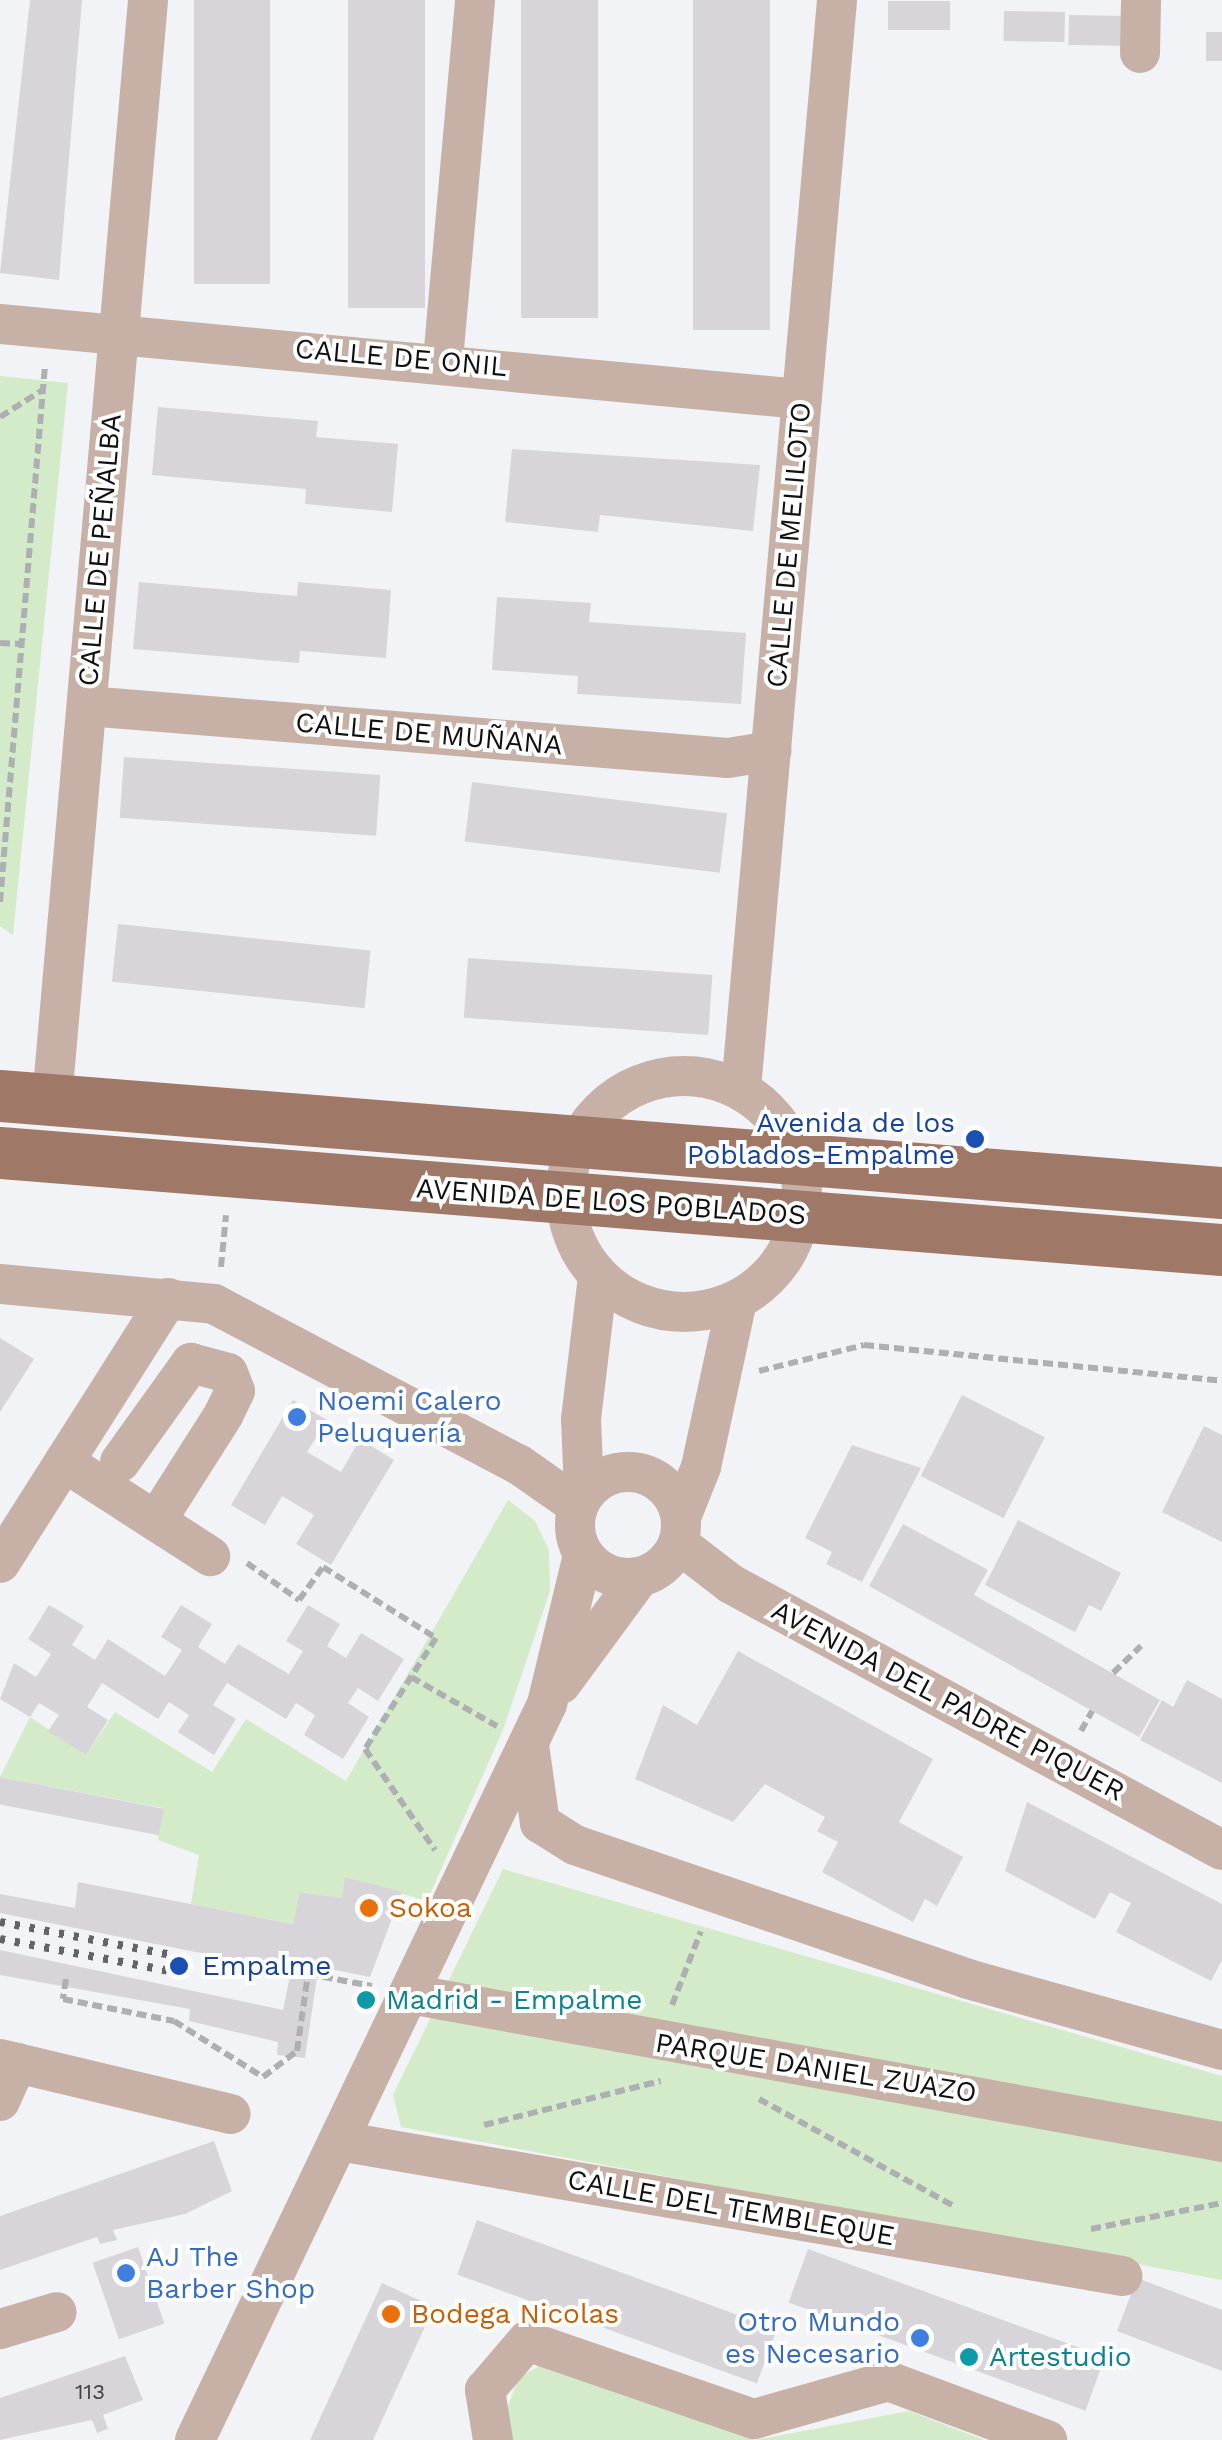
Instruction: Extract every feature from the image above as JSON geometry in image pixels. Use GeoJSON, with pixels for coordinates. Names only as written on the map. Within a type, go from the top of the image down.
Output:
{"type":"FeatureCollection","features":[{"type":"Feature","properties":{"kind":"main road","name":"AVENIDA DE LOS POBLADOS"},"geometry":{"type":"LineString","coordinates":[[0,1096],[1222,1193]]}},
{"type":"Feature","properties":{"kind":"main road","name":"AVENIDA DE LOS POBLADOS"},"geometry":{"type":"LineString","coordinates":[[0,1153],[1222,1250]]}},
{"type":"Feature","properties":{"kind":"street","name":"CALLE DE PEÑALBA"},"geometry":{"type":"LineString","coordinates":[[52,1100],[148,0]]}},
{"type":"Feature","properties":{"kind":"street"},"geometry":{"type":"LineString","coordinates":[[443,360],[475,0]]}},
{"type":"Feature","properties":{"kind":"street","name":"CALLE DE MELILOTO"},"geometry":{"type":"LineString","coordinates":[[740,1090],[838,0]]}},
{"type":"Feature","properties":{"kind":"street"},"geometry":{"type":"LineString","coordinates":[[1140,53],[1142,0]]}},
{"type":"Feature","properties":{"kind":"street","name":"CALLE DE ONIL"},"geometry":{"type":"LineString","coordinates":[[0,324],[443,360],[802,400]]}},
{"type":"Feature","properties":{"kind":"street","name":"CALLE DE MUÑANA"},"geometry":{"type":"LineString","coordinates":[[87,706],[728,758],[771,752]]}},
{"type":"Feature","properties":{"kind":"street"},"geometry":{"type":"LineString","coordinates":[[695,1076],[740,1090],[776,1119],[798,1160],[801,1217],[766,1280],[737,1301],[688,1314],[655,1308],[598,1277],[574,1242],[564,1199],[577,1142],[606,1104],[648,1081],[695,1076]]}},
{"type":"Feature","properties":{"kind":"street"},"geometry":{"type":"LineString","coordinates":[[547,1704],[583,1555],[581,1419],[598,1277]]}},
{"type":"Feature","properties":{"kind":"street"},"geometry":{"type":"LineString","coordinates":[[0,1284],[214,1304],[581,1500]]}},
{"type":"Feature","properties":{"kind":"street"},"geometry":{"type":"LineString","coordinates":[[0,1563],[168,1298]]}},
{"type":"Feature","properties":{"kind":"street"},"geometry":{"type":"LineString","coordinates":[[195,2440],[339,2141],[397,1991],[516,1738],[547,1704],[680,1530],[737,1301]]}},
{"type":"Feature","properties":{"kind":"street"},"geometry":{"type":"LineString","coordinates":[[120,1462],[191,1362],[228,1374],[235,1390],[224,1414],[156,1521]]}},
{"type":"Feature","properties":{"kind":"street"},"geometry":{"type":"LineString","coordinates":[[64,1462],[210,1556]]}},
{"type":"Feature","properties":{"kind":"street","name":"AVENIDA DEL PADRE PIQUER"},"geometry":{"type":"LineString","coordinates":[[581,1500],[609,1474],[641,1473],[668,1488],[680,1530],[731,1584],[1222,1850]]}},
{"type":"Feature","properties":{"kind":"street"},"geometry":{"type":"LineString","coordinates":[[583,1555],[608,1575],[640,1578]]}},
{"type":"Feature","properties":{"kind":"street"},"geometry":{"type":"LineString","coordinates":[[516,1738],[540,1823],[575,1845],[968,1979],[1222,2050]]}},
{"type":"Feature","properties":{"kind":"street","name":"PARQUE DANIEL ZUAZO"},"geometry":{"type":"LineString","coordinates":[[397,1991],[663,2061],[1222,2142]]}},
{"type":"Feature","properties":{"kind":"street"},"geometry":{"type":"LineString","coordinates":[[0,2101],[9,2061],[231,2114]]}},
{"type":"Feature","properties":{"kind":"street","name":"CALLE DEL TEMBLEQUE"},"geometry":{"type":"LineString","coordinates":[[339,2141],[1122,2276]]}},
{"type":"Feature","properties":{"kind":"street"},"geometry":{"type":"LineString","coordinates":[[0,2329],[58,2312]]}},
{"type":"Feature","properties":{"kind":"street"},"geometry":{"type":"LineString","coordinates":[[493,2440],[485,2390],[527,2341],[754,2418],[888,2381],[1047,2440]]}},
{"type":"Feature","properties":{"kind":"path"},"geometry":{"type":"LineString","coordinates":[[0,902],[3,830],[50,329]]}},
{"type":"Feature","properties":{"kind":"path"},"geometry":{"type":"LineString","coordinates":[[0,417],[42,390]]}},
{"type":"Feature","properties":{"kind":"path"},"geometry":{"type":"LineString","coordinates":[[0,642],[21,644]]}},
{"type":"Feature","properties":{"kind":"path"},"geometry":{"type":"LineString","coordinates":[[220,1277],[226,1204]]}},
{"type":"Feature","properties":{"kind":"path"},"geometry":{"type":"LineString","coordinates":[[722,1363],[770,1372],[864,1345],[1222,1381]]}},
{"type":"Feature","properties":{"kind":"path"},"geometry":{"type":"LineString","coordinates":[[210,1556],[233,1552],[300,1600],[323,1567],[436,1638],[365,1749],[445,1864]]}},
{"type":"Feature","properties":{"kind":"path"},"geometry":{"type":"LineString","coordinates":[[1113,1672],[1142,1646]]}},
{"type":"Feature","properties":{"kind":"path"},"geometry":{"type":"LineString","coordinates":[[411,1677],[516,1738]]}},
{"type":"Feature","properties":{"kind":"path"},"geometry":{"type":"LineString","coordinates":[[1078,1736],[1092,1711]]}},
{"type":"Feature","properties":{"kind":"path"},"geometry":{"type":"LineString","coordinates":[[463,2130],[663,2061],[701,1931]]}},
{"type":"Feature","properties":{"kind":"path"},"geometry":{"type":"LineString","coordinates":[[66,1980],[63,1999],[174,2021],[263,2077],[297,2051],[308,1974],[397,1991]]}},
{"type":"Feature","properties":{"kind":"path"},"geometry":{"type":"LineString","coordinates":[[741,2089],[968,2214]]}},
{"type":"Feature","properties":{"kind":"path"},"geometry":{"type":"LineString","coordinates":[[1076,2232],[1222,2203]]}},
{"type":"Feature","properties":{"kind":"green space"},"geometry":{"type":"Polygon","coordinates":[[[0,376],[68,383],[13,935],[0,926],[0,376]]]}},
{"type":"Feature","properties":{"kind":"green space"},"geometry":{"type":"Polygon","coordinates":[[[508,1500],[535,1521],[549,1550],[550,1591],[503,1730],[427,1901],[346,1877],[342,1898],[301,1892],[293,1924],[191,1904],[199,1855],[158,1840],[163,1808],[0,1777],[30,1717],[86,1755],[115,1712],[212,1772],[246,1719],[346,1781],[508,1500]]]}},
{"type":"Feature","properties":{"kind":"green space"},"geometry":{"type":"Polygon","coordinates":[[[503,1869],[1222,2076],[1222,2280],[401,2127],[393,2095],[503,1869]]]}},
{"type":"Feature","properties":{"kind":"green space"},"geometry":{"type":"Polygon","coordinates":[[[553,2359],[755,2440],[513,2440],[503,2419],[519,2377],[553,2359]]]}},
{"type":"Feature","properties":{"kind":"green space"},"geometry":{"type":"Polygon","coordinates":[[[909,2411],[984,2440],[755,2440],[909,2411]]]}},
{"type":"Feature","properties":{"kind":"building"},"geometry":{"type":"Polygon","coordinates":[[[30,0],[82,0],[59,280],[0,273],[30,0]]]}},
{"type":"Feature","properties":{"kind":"building"},"geometry":{"type":"Polygon","coordinates":[[[194,0],[270,0],[270,284],[194,284],[194,0]]]}},
{"type":"Feature","properties":{"kind":"building"},"geometry":{"type":"Polygon","coordinates":[[[348,0],[425,0],[425,308],[348,308],[348,0]]]}},
{"type":"Feature","properties":{"kind":"building"},"geometry":{"type":"Polygon","coordinates":[[[521,0],[598,0],[598,318],[521,318],[521,0]]]}},
{"type":"Feature","properties":{"kind":"building"},"geometry":{"type":"Polygon","coordinates":[[[693,0],[770,0],[770,330],[693,330],[693,0]]]}},
{"type":"Feature","properties":{"kind":"building"},"geometry":{"type":"Polygon","coordinates":[[[888,1],[950,1],[950,30],[888,30],[888,1]]]}},
{"type":"Feature","properties":{"kind":"building"},"geometry":{"type":"Polygon","coordinates":[[[1004,11],[1065,12],[1064,42],[1003,41],[1004,11]]]}},
{"type":"Feature","properties":{"kind":"building"},"geometry":{"type":"Polygon","coordinates":[[[1069,15],[1130,16],[1129,46],[1068,45],[1069,15]]]}},
{"type":"Feature","properties":{"kind":"building"},"geometry":{"type":"Polygon","coordinates":[[[1206,32],[1222,32],[1222,61],[1206,61],[1206,32]]]}},
{"type":"Feature","properties":{"kind":"building"},"geometry":{"type":"Polygon","coordinates":[[[158,407],[318,421],[316,437],[398,444],[392,512],[305,504],[306,489],[152,475],[158,407]]]}},
{"type":"Feature","properties":{"kind":"building"},"geometry":{"type":"Polygon","coordinates":[[[512,449],[760,465],[753,531],[600,515],[598,532],[505,522],[512,449]]]}},
{"type":"Feature","properties":{"kind":"building"},"geometry":{"type":"Polygon","coordinates":[[[139,582],[297,596],[298,582],[391,590],[386,658],[300,651],[299,663],[133,649],[139,582]]]}},
{"type":"Feature","properties":{"kind":"building"},"geometry":{"type":"Polygon","coordinates":[[[497,597],[591,603],[589,622],[746,633],[741,704],[577,694],[578,676],[492,670],[497,597]]]}},
{"type":"Feature","properties":{"kind":"building"},"geometry":{"type":"Polygon","coordinates":[[[124,757],[380,775],[376,836],[120,818],[124,757]]]}},
{"type":"Feature","properties":{"kind":"building"},"geometry":{"type":"Polygon","coordinates":[[[472,782],[727,813],[720,873],[465,842],[472,782]]]}},
{"type":"Feature","properties":{"kind":"building"},"geometry":{"type":"Polygon","coordinates":[[[118,924],[371,951],[365,1008],[112,982],[118,924]]]}},
{"type":"Feature","properties":{"kind":"building"},"geometry":{"type":"Polygon","coordinates":[[[468,958],[712,975],[708,1035],[464,1018],[468,958]]]}},
{"type":"Feature","properties":{"kind":"building"},"geometry":{"type":"Polygon","coordinates":[[[0,1338],[34,1359],[0,1412],[0,1338]]]}},
{"type":"Feature","properties":{"kind":"building"},"geometry":{"type":"Polygon","coordinates":[[[962,1395],[1045,1437],[1004,1518],[921,1476],[962,1395]]]}},
{"type":"Feature","properties":{"kind":"building"},"geometry":{"type":"Polygon","coordinates":[[[293,1400],[327,1420],[307,1452],[341,1472],[360,1439],[394,1460],[331,1565],[296,1544],[314,1515],[282,1496],[265,1525],[231,1505],[293,1400]]]}},
{"type":"Feature","properties":{"kind":"building"},"geometry":{"type":"Polygon","coordinates":[[[1204,1426],[1222,1435],[1222,1542],[1162,1512],[1204,1426]]]}},
{"type":"Feature","properties":{"kind":"building"},"geometry":{"type":"Polygon","coordinates":[[[852,1445],[921,1468],[862,1582],[826,1564],[832,1552],[805,1538],[852,1445]]]}},
{"type":"Feature","properties":{"kind":"building"},"geometry":{"type":"Polygon","coordinates":[[[1018,1520],[1121,1573],[1101,1611],[1089,1605],[1075,1632],[985,1585],[1018,1520]]]}},
{"type":"Feature","properties":{"kind":"building"},"geometry":{"type":"Polygon","coordinates":[[[903,1524],[988,1570],[974,1595],[1160,1700],[1139,1737],[869,1586],[903,1524]]]}},
{"type":"Feature","properties":{"kind":"building"},"geometry":{"type":"Polygon","coordinates":[[[49,1605],[84,1626],[72,1645],[95,1660],[108,1639],[165,1676],[182,1650],[161,1637],[181,1605],[212,1624],[198,1647],[225,1664],[238,1644],[289,1674],[303,1651],[286,1641],[308,1605],[340,1624],[327,1646],[346,1658],[361,1633],[404,1659],[378,1701],[358,1688],[348,1703],[369,1717],[343,1759],[304,1735],[315,1715],[296,1703],[286,1719],[227,1683],[213,1705],[236,1719],[214,1755],[178,1732],[189,1715],[169,1702],[158,1719],[102,1683],[87,1707],[108,1720],[86,1755],[48,1731],[59,1715],[39,1703],[30,1717],[0,1699],[14,1663],[36,1677],[51,1654],[28,1639],[49,1605]]]}},
{"type":"Feature","properties":{"kind":"building"},"geometry":{"type":"Polygon","coordinates":[[[738,1651],[933,1759],[899,1822],[963,1857],[937,1906],[925,1899],[913,1922],[822,1872],[838,1842],[817,1831],[825,1817],[765,1784],[733,1822],[635,1779],[663,1705],[697,1725],[738,1651]]]}},
{"type":"Feature","properties":{"kind":"building"},"geometry":{"type":"Polygon","coordinates":[[[1187,1680],[1222,1699],[1222,1783],[1140,1740],[1162,1700],[1173,1707],[1187,1680]]]}},
{"type":"Feature","properties":{"kind":"building"},"geometry":{"type":"Polygon","coordinates":[[[0,1777],[164,1809],[159,1835],[0,1805],[0,1777]]]}},
{"type":"Feature","properties":{"kind":"building"},"geometry":{"type":"Polygon","coordinates":[[[1027,1802],[1222,1904],[1222,1960],[1211,1981],[1116,1932],[1131,1903],[1110,1892],[1095,1919],[1005,1871],[1027,1802]]]}},
{"type":"Feature","properties":{"kind":"building"},"geometry":{"type":"Polygon","coordinates":[[[345,1877],[402,1892],[370,1977],[300,1963],[318,1970],[305,2058],[277,2055],[278,2042],[189,2021],[190,2009],[0,1975],[0,1950],[283,2010],[291,1971],[0,1913],[0,1894],[75,1908],[78,1882],[293,1924],[300,1892],[342,1898],[345,1877]]]}},
{"type":"Feature","properties":{"kind":"building"},"geometry":{"type":"Polygon","coordinates":[[[214,2141],[232,2191],[185,2214],[113,2230],[117,2240],[100,2244],[97,2237],[0,2270],[0,2216],[214,2141]]]}},
{"type":"Feature","properties":{"kind":"building"},"geometry":{"type":"Polygon","coordinates":[[[477,2220],[777,2329],[757,2384],[457,2275],[477,2220]]]}},
{"type":"Feature","properties":{"kind":"building"},"geometry":{"type":"Polygon","coordinates":[[[138,2247],[164,2324],[119,2339],[93,2263],[138,2247]]]}},
{"type":"Feature","properties":{"kind":"building"},"geometry":{"type":"Polygon","coordinates":[[[808,2249],[1105,2357],[1085,2411],[789,2303],[808,2249]]]}},
{"type":"Feature","properties":{"kind":"building"},"geometry":{"type":"Polygon","coordinates":[[[1137,2278],[1222,2310],[1222,2371],[1117,2331],[1137,2278]]]}},
{"type":"Feature","properties":{"kind":"building"},"geometry":{"type":"Polygon","coordinates":[[[382,2283],[434,2307],[373,2440],[310,2440],[382,2283]]]}},
{"type":"Feature","properties":{"kind":"building"},"geometry":{"type":"Polygon","coordinates":[[[125,2356],[143,2400],[103,2415],[108,2429],[97,2433],[92,2420],[0,2440],[0,2398],[125,2356]]]}},
{"type":"Feature","properties":{"kind":"railway"},"geometry":{"type":"LineString","coordinates":[[0,1922],[181,1957]]}},
{"type":"Feature","properties":{"kind":"railway"},"geometry":{"type":"LineString","coordinates":[[0,1939],[175,1972]]}},
{"type":"Feature","properties":{"kind":"place","name":"Avenida de los Poblados-Empalme"},"geometry":{"type":"Point","coordinates":[975,1139]}},
{"type":"Feature","properties":{"kind":"place","name":"Noemi Calero Peluquería"},"geometry":{"type":"Point","coordinates":[297,1417]}},
{"type":"Feature","properties":{"kind":"place","name":"Sokoa"},"geometry":{"type":"Point","coordinates":[369,1908]}},
{"type":"Feature","properties":{"kind":"place","name":"Empalme"},"geometry":{"type":"Point","coordinates":[179,1966]}},
{"type":"Feature","properties":{"kind":"place","name":"Madrid - Empalme"},"geometry":{"type":"Point","coordinates":[366,2000]}},
{"type":"Feature","properties":{"kind":"place","name":"AJ The Barber Shop"},"geometry":{"type":"Point","coordinates":[126,2273]}},
{"type":"Feature","properties":{"kind":"place","name":"Bodega Nicolas"},"geometry":{"type":"Point","coordinates":[391,2314]}},
{"type":"Feature","properties":{"kind":"place","name":"Otro Mundo es Necesario"},"geometry":{"type":"Point","coordinates":[920,2338]}},
{"type":"Feature","properties":{"kind":"place","name":"Artestudio"},"geometry":{"type":"Point","coordinates":[969,2357]}}]}
